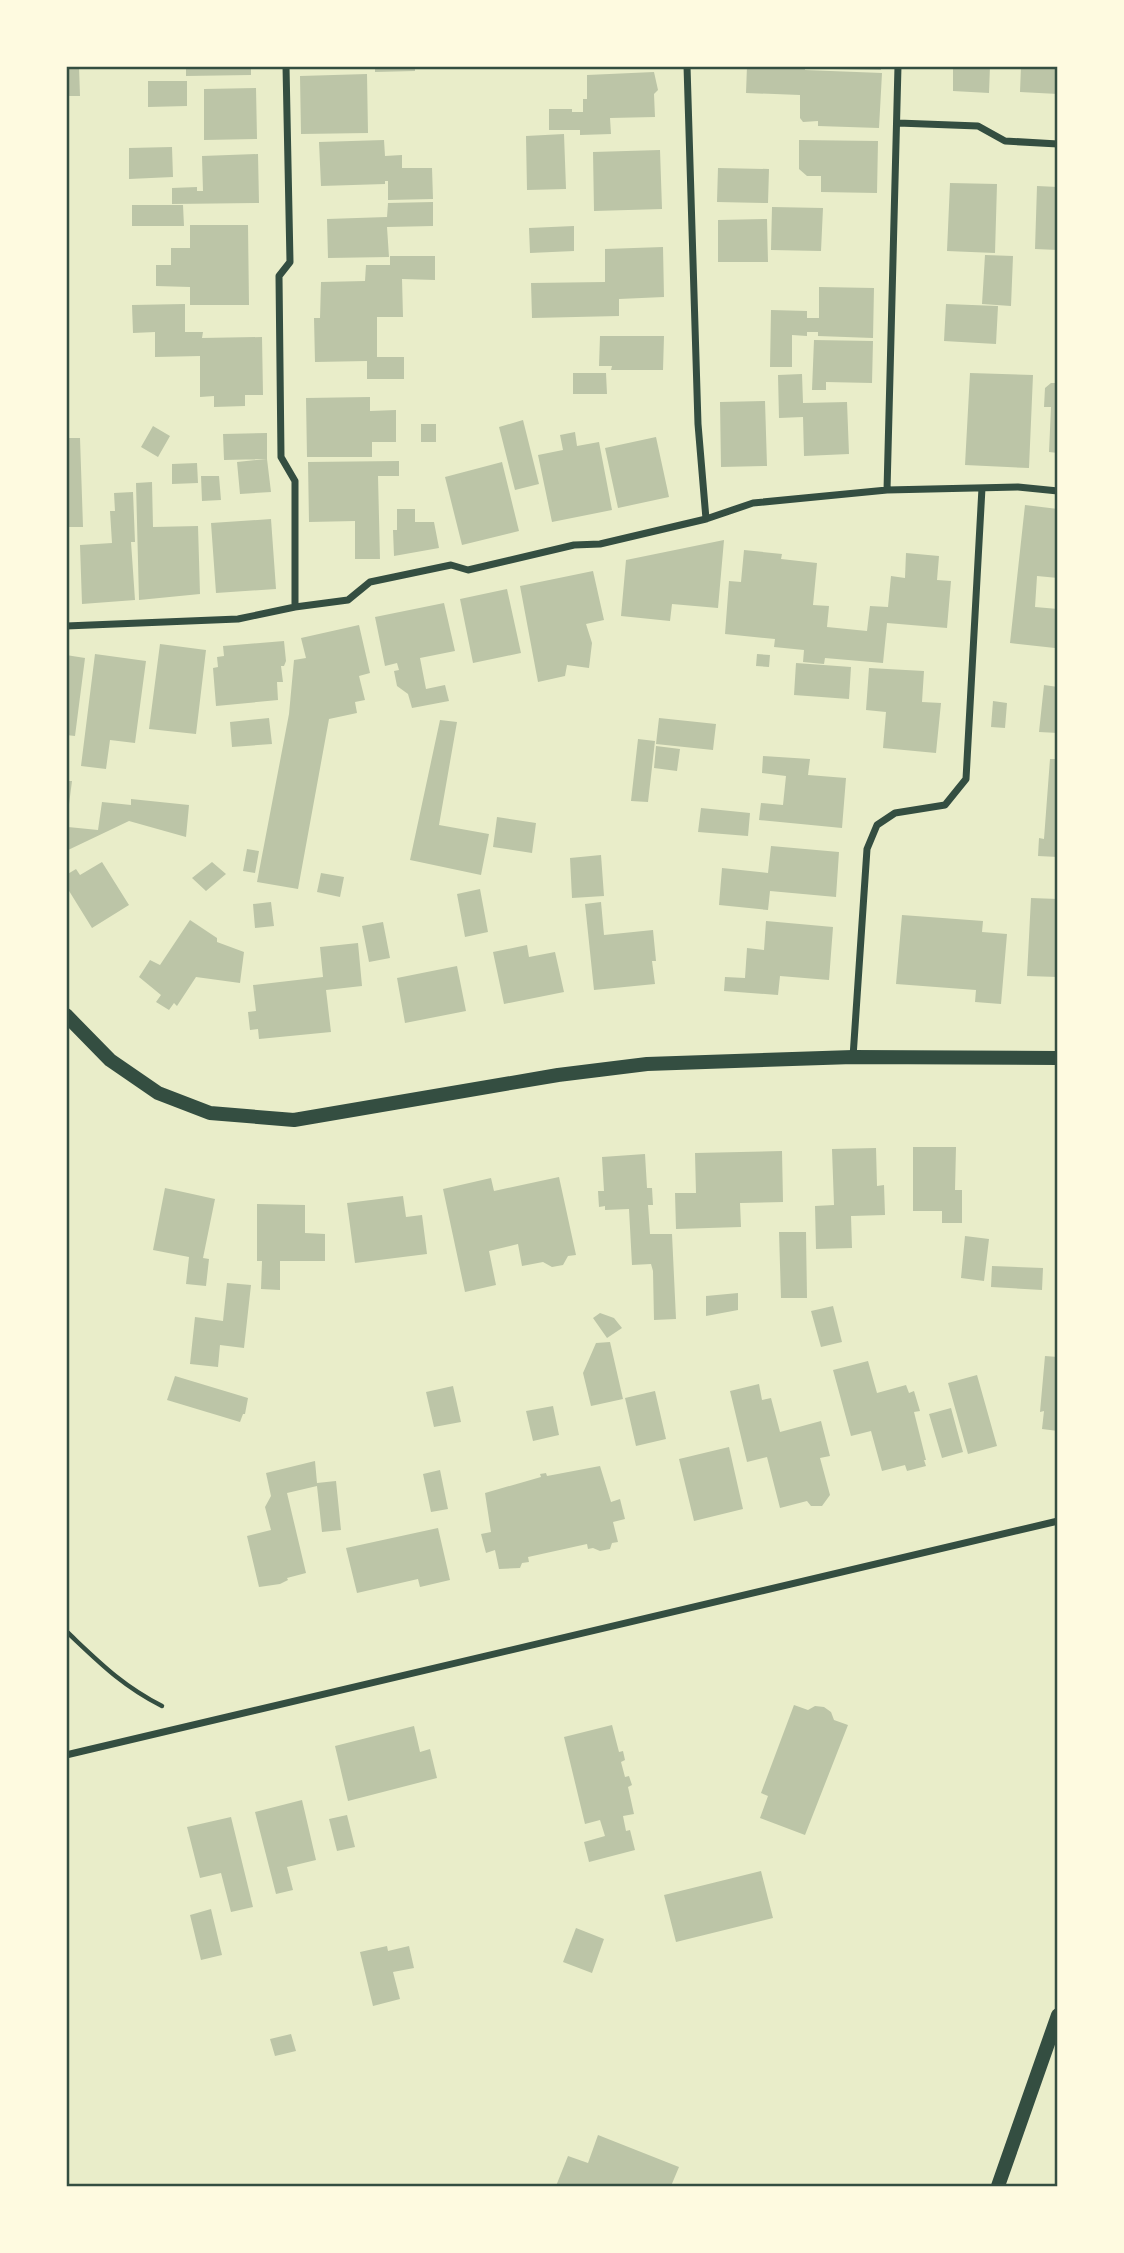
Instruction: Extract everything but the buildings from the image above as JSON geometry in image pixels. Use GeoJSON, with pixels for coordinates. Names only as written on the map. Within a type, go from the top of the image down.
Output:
{"type":"FeatureCollection","features":[{"type":"Feature","properties":{"kind":"main road"},"geometry":{"type":"LineString","coordinates":[[66,1015],[110,1060],[158,1093],[211,1113],[294,1120],[558,1075],[634,1066],[853,1057],[1058,1058]]}},
{"type":"Feature","properties":{"kind":"main road"},"geometry":{"type":"LineString","coordinates":[[998,2186],[1058,2015]]}},
{"type":"Feature","properties":{"kind":"street"},"geometry":{"type":"LineString","coordinates":[[286,66],[290,262],[279,276],[281,457],[295,481],[295,607]]}},
{"type":"Feature","properties":{"kind":"street"},"geometry":{"type":"LineString","coordinates":[[687,66],[698,424],[706,519]]}},
{"type":"Feature","properties":{"kind":"street"},"geometry":{"type":"LineString","coordinates":[[887,490],[898,66]]}},
{"type":"Feature","properties":{"kind":"street"},"geometry":{"type":"LineString","coordinates":[[898,123],[978,126],[1005,141],[1058,144]]}},
{"type":"Feature","properties":{"kind":"street"},"geometry":{"type":"LineString","coordinates":[[66,626],[238,619],[295,607],[348,600],[370,582],[451,565],[468,570],[574,545],[600,544],[706,519],[753,503],[887,490],[1018,487],[1058,491]]}},
{"type":"Feature","properties":{"kind":"street"},"geometry":{"type":"LineString","coordinates":[[853,1057],[867,849],[877,825],[895,813],[945,805],[966,779],[982,488]]}},
{"type":"Feature","properties":{"kind":"street"},"geometry":{"type":"LineString","coordinates":[[66,1755],[1058,1521]]}},
{"type":"Feature","properties":{"kind":"path"},"geometry":{"type":"LineString","coordinates":[[66,1631],[112,1675],[135,1692],[203,1722]]}}]}
